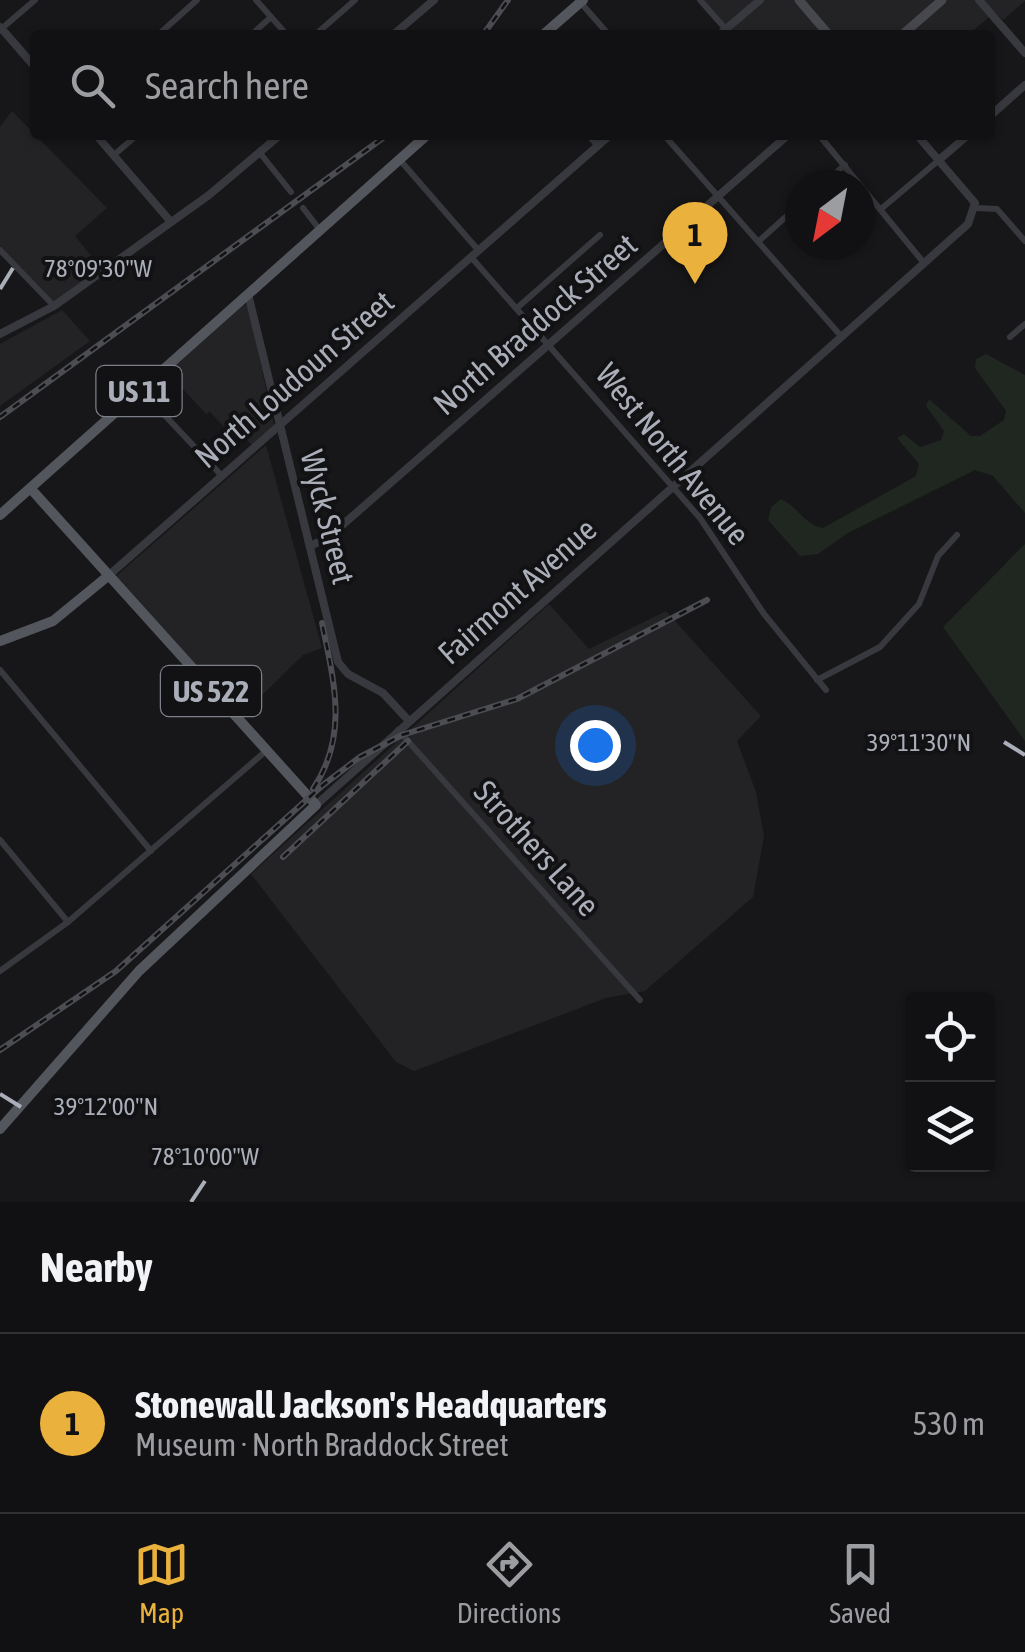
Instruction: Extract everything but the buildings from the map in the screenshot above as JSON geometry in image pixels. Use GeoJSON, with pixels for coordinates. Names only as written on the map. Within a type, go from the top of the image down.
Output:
{"type":"FeatureCollection","features":[{"type":"Feature","properties":{"kind":"main road"},"geometry":{"type":"LineString","coordinates":[[799,0],[826,30]]}},
{"type":"Feature","properties":{"kind":"main road"},"geometry":{"type":"LineString","coordinates":[[908,30],[942,0]]}},
{"type":"Feature","properties":{"kind":"main road"},"geometry":{"type":"LineString","coordinates":[[548,30],[576,2]]}},
{"type":"Feature","properties":{"kind":"main road","name":"US 11"},"geometry":{"type":"LineString","coordinates":[[0,515],[421,140]]}},
{"type":"Feature","properties":{"kind":"main road"},"geometry":{"type":"LineString","coordinates":[[30,489],[108,576]]}},
{"type":"Feature","properties":{"kind":"main road","name":"North Loudoun Street"},"geometry":{"type":"LineString","coordinates":[[0,641],[53,622],[108,576]]}},
{"type":"Feature","properties":{"kind":"main road","name":"US 522"},"geometry":{"type":"LineString","coordinates":[[108,576],[316,805]]}},
{"type":"Feature","properties":{"kind":"main road","name":"Fairmont Avenue"},"geometry":{"type":"LineString","coordinates":[[0,1132],[139,971],[316,805]]}},
{"type":"Feature","properties":{"kind":"street"},"geometry":{"type":"LineString","coordinates":[[30,62],[0,29],[35,0]]}},
{"type":"Feature","properties":{"kind":"street"},"geometry":{"type":"LineString","coordinates":[[164,30],[198,0]]}},
{"type":"Feature","properties":{"kind":"street"},"geometry":{"type":"LineString","coordinates":[[256,0],[283,30]]}},
{"type":"Feature","properties":{"kind":"street"},"geometry":{"type":"LineString","coordinates":[[321,30],[355,0]]}},
{"type":"Feature","properties":{"kind":"street"},"geometry":{"type":"LineString","coordinates":[[399,30],[434,0]]}},
{"type":"Feature","properties":{"kind":"street"},"geometry":{"type":"LineString","coordinates":[[700,0],[723,30]]}},
{"type":"Feature","properties":{"kind":"street"},"geometry":{"type":"LineString","coordinates":[[728,30],[760,0]]}},
{"type":"Feature","properties":{"kind":"street"},"geometry":{"type":"LineString","coordinates":[[979,0],[1025,54]]}},
{"type":"Feature","properties":{"kind":"street"},"geometry":{"type":"LineString","coordinates":[[576,2],[604,30]]}},
{"type":"Feature","properties":{"kind":"street"},"geometry":{"type":"LineString","coordinates":[[256,30],[271,17]]}},
{"type":"Feature","properties":{"kind":"street"},"geometry":{"type":"LineString","coordinates":[[995,112],[1025,85]]}},
{"type":"Feature","properties":{"kind":"street"},"geometry":{"type":"LineString","coordinates":[[100,140],[171,222]]}},
{"type":"Feature","properties":{"kind":"street"},"geometry":{"type":"LineString","coordinates":[[114,155],[131,140]]}},
{"type":"Feature","properties":{"kind":"street"},"geometry":{"type":"LineString","coordinates":[[0,334],[54,306],[171,222],[274,140]]}},
{"type":"Feature","properties":{"kind":"street"},"geometry":{"type":"LineString","coordinates":[[593,140],[598,146]]}},
{"type":"Feature","properties":{"kind":"street","name":"North Loudoun Street"},"geometry":{"type":"LineString","coordinates":[[108,576],[605,140]]}},
{"type":"Feature","properties":{"kind":"street"},"geometry":{"type":"LineString","coordinates":[[669,140],[841,336]]}},
{"type":"Feature","properties":{"kind":"street","name":"North Braddock Street"},"geometry":{"type":"LineString","coordinates":[[311,546],[331,534],[550,346],[782,140]]}},
{"type":"Feature","properties":{"kind":"street"},"geometry":{"type":"LineString","coordinates":[[822,140],[924,263]]}},
{"type":"Feature","properties":{"kind":"street"},"geometry":{"type":"LineString","coordinates":[[921,140],[976,208],[997,209],[1025,241]]}},
{"type":"Feature","properties":{"kind":"street"},"geometry":{"type":"LineString","coordinates":[[881,209],[962,140]]}},
{"type":"Feature","properties":{"kind":"street"},"geometry":{"type":"LineString","coordinates":[[260,153],[290,192]]}},
{"type":"Feature","properties":{"kind":"street","name":"West North Avenue"},"geometry":{"type":"LineString","coordinates":[[399,159],[517,308],[673,486],[750,588],[764,614],[826,690]]}},
{"type":"Feature","properties":{"kind":"street"},"geometry":{"type":"LineString","coordinates":[[838,170],[844,165]]}},
{"type":"Feature","properties":{"kind":"street"},"geometry":{"type":"LineString","coordinates":[[303,208],[320,230]]}},
{"type":"Feature","properties":{"kind":"street","name":"Fairmont Avenue"},"geometry":{"type":"LineString","coordinates":[[316,805],[968,224],[976,208]]}},
{"type":"Feature","properties":{"kind":"street"},"geometry":{"type":"LineString","coordinates":[[759,241],[785,218]]}},
{"type":"Feature","properties":{"kind":"street"},"geometry":{"type":"LineString","coordinates":[[517,308],[600,235]]}},
{"type":"Feature","properties":{"kind":"street"},"geometry":{"type":"LineString","coordinates":[[0,250],[54,306]]}},
{"type":"Feature","properties":{"kind":"street","name":"Wyck Street"},"geometry":{"type":"LineString","coordinates":[[248,294],[278,427],[341,667],[382,693],[408,721]]}},
{"type":"Feature","properties":{"kind":"street"},"geometry":{"type":"LineString","coordinates":[[1010,337],[1025,324]]}},
{"type":"Feature","properties":{"kind":"street"},"geometry":{"type":"LineString","coordinates":[[140,389],[220,476]]}},
{"type":"Feature","properties":{"kind":"street"},"geometry":{"type":"LineString","coordinates":[[818,680],[880,647],[919,604],[938,556],[957,535]]}},
{"type":"Feature","properties":{"kind":"street"},"geometry":{"type":"LineString","coordinates":[[0,670],[151,852]]}},
{"type":"Feature","properties":{"kind":"street","name":"Strothers Lane"},"geometry":{"type":"LineString","coordinates":[[398,730],[640,1000]]}},
{"type":"Feature","properties":{"kind":"street"},"geometry":{"type":"LineString","coordinates":[[0,971],[68,922],[267,750]]}},
{"type":"Feature","properties":{"kind":"street"},"geometry":{"type":"LineString","coordinates":[[0,840],[68,922]]}},
{"type":"Feature","properties":{"kind":"shaded area"},"geometry":{"type":"Polygon","coordinates":[[[702,0],[1025,0],[1003,20],[995,12],[974,30],[729,30],[702,0]]]}},
{"type":"Feature","properties":{"kind":"shaded area"},"geometry":{"type":"Polygon","coordinates":[[[12,111],[30,129],[30,140],[40,140],[107,208],[75,236],[101,268],[55,303],[0,246],[0,127],[12,111]]]}},
{"type":"Feature","properties":{"kind":"shaded area"},"geometry":{"type":"Polygon","coordinates":[[[242,304],[248,306],[274,425],[253,446],[234,428],[229,432],[210,412],[206,414],[166,371],[242,304]]]}},
{"type":"Feature","properties":{"kind":"shaded area"},"geometry":{"type":"Polygon","coordinates":[[[62,310],[90,341],[0,406],[0,344],[62,310]]]}},
{"type":"Feature","properties":{"kind":"shaded area"},"geometry":{"type":"Polygon","coordinates":[[[986,354],[1025,375],[1025,513],[993,476],[975,470],[848,533],[818,554],[800,556],[768,520],[771,507],[781,499],[823,528],[916,476],[919,464],[897,438],[904,434],[920,447],[941,440],[944,431],[926,406],[929,399],[971,436],[980,436],[1004,420],[1006,411],[975,368],[976,359],[986,354]]]}},
{"type":"Feature","properties":{"kind":"shaded area"},"geometry":{"type":"Polygon","coordinates":[[[266,445],[322,648],[303,655],[239,718],[114,578],[266,445]]]}},
{"type":"Feature","properties":{"kind":"shaded area"},"geometry":{"type":"Polygon","coordinates":[[[1025,544],[1025,741],[943,627],[1025,544]]]}},
{"type":"Feature","properties":{"kind":"shaded area"},"geometry":{"type":"Polygon","coordinates":[[[549,604],[589,649],[666,611],[761,716],[737,741],[756,792],[764,836],[753,897],[645,991],[606,998],[414,1071],[396,1062],[251,874],[549,604]]]}},
{"type":"Feature","properties":{"kind":"railway"},"geometry":{"type":"LineString","coordinates":[[487,30],[508,0]]}},
{"type":"Feature","properties":{"kind":"railway"},"geometry":{"type":"LineString","coordinates":[[0,417],[380,140]]}},
{"type":"Feature","properties":{"kind":"railway"},"geometry":{"type":"LineString","coordinates":[[0,1050],[116,971],[323,785],[360,757],[402,735],[517,699],[707,600]]}},
{"type":"Feature","properties":{"kind":"railway"},"geometry":{"type":"LineString","coordinates":[[313,789],[324,769],[335,728],[334,687],[322,623]]}},
{"type":"Feature","properties":{"kind":"railway"},"geometry":{"type":"LineString","coordinates":[[283,857],[408,741]]}},
{"type":"Feature","properties":{"kind":"place","name":"Stonewall Jackson's Headquarters"},"geometry":{"type":"Point","coordinates":[695,284]}}]}
